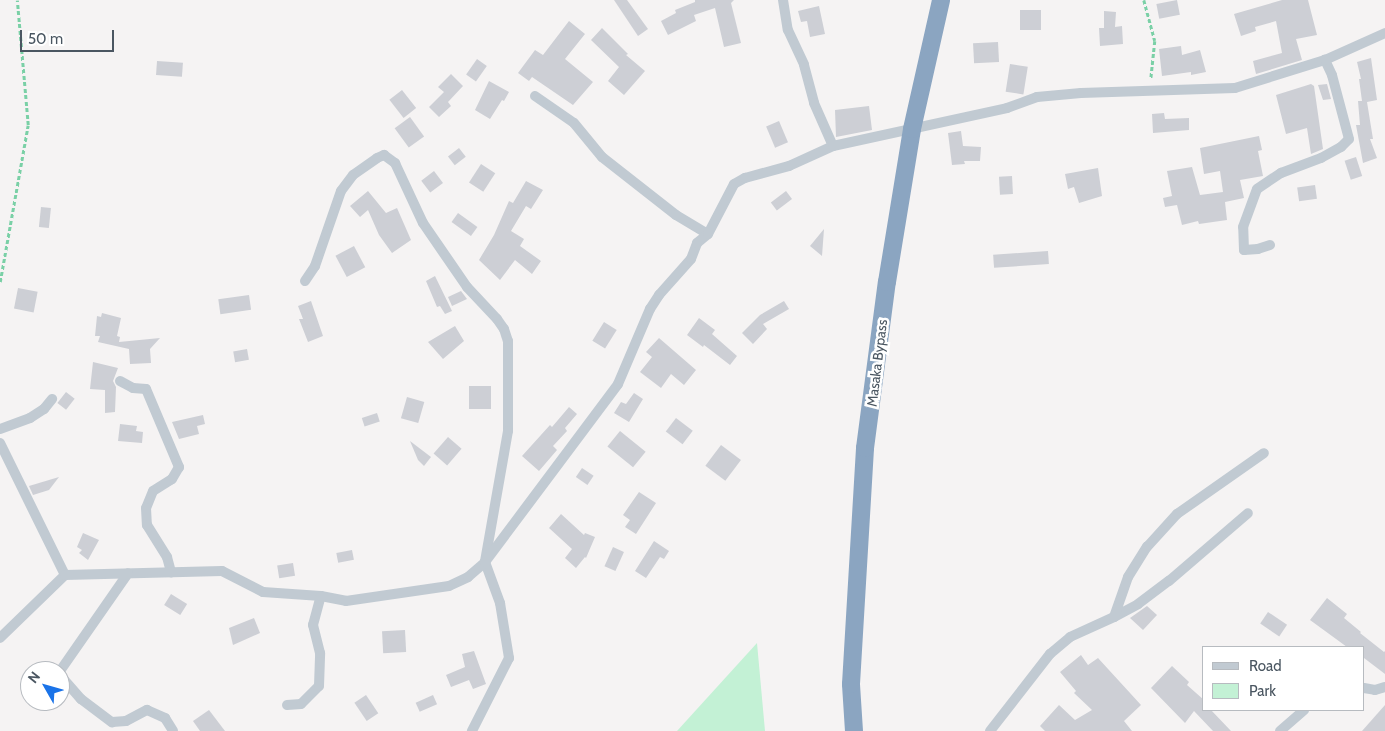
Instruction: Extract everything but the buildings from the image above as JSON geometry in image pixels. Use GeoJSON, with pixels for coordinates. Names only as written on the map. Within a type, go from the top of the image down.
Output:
{"type":"FeatureCollection","features":[{"type":"Feature","properties":{"kind":"highway","name":"Masaka Bypass"},"geometry":{"type":"LineString","coordinates":[[854,731],[851,684],[866,448],[887,282],[912,129],[941,0]]}},
{"type":"Feature","properties":{"kind":"street"},"geometry":{"type":"LineString","coordinates":[[783,0],[788,30],[804,65],[814,102],[833,146]]}},
{"type":"Feature","properties":{"kind":"street"},"geometry":{"type":"LineString","coordinates":[[0,638],[65,574],[222,571],[263,592],[320,596],[346,601],[449,586],[468,576],[484,562],[618,384],[650,308],[659,294],[691,259],[697,243],[708,234],[734,184],[745,178],[790,166],[833,146],[1007,108],[1037,97],[1101,92],[1235,88],[1325,60],[1385,33]]}},
{"type":"Feature","properties":{"kind":"street"},"geometry":{"type":"LineString","coordinates":[[1270,245],[1258,249],[1244,250],[1244,227],[1257,189],[1281,173],[1321,158],[1341,147],[1349,139],[1332,75],[1325,60]]}},
{"type":"Feature","properties":{"kind":"street"},"geometry":{"type":"LineString","coordinates":[[535,96],[574,123],[602,156],[676,215],[708,234]]}},
{"type":"Feature","properties":{"kind":"street"},"geometry":{"type":"LineString","coordinates":[[305,281],[315,266],[341,191],[353,175],[384,155],[395,164],[422,222],[467,287],[497,319],[508,341],[508,431],[484,562],[500,603],[510,658],[472,731]]}},
{"type":"Feature","properties":{"kind":"street"},"geometry":{"type":"LineString","coordinates":[[120,381],[133,388],[146,389],[179,467],[172,479],[153,491],[146,508],[147,525],[167,557],[171,572]]}},
{"type":"Feature","properties":{"kind":"street"},"geometry":{"type":"LineString","coordinates":[[0,429],[30,418],[44,409],[52,399]]}},
{"type":"Feature","properties":{"kind":"street"},"geometry":{"type":"LineString","coordinates":[[0,443],[65,574]]}},
{"type":"Feature","properties":{"kind":"street"},"geometry":{"type":"LineString","coordinates":[[1114,617],[1128,576],[1146,547],[1177,514],[1264,453]]}},
{"type":"Feature","properties":{"kind":"street"},"geometry":{"type":"LineString","coordinates":[[990,731],[1050,654],[1070,637],[1138,604],[1170,581],[1248,513]]}},
{"type":"Feature","properties":{"kind":"street"},"geometry":{"type":"LineString","coordinates":[[68,661],[128,573]]}},
{"type":"Feature","properties":{"kind":"street"},"geometry":{"type":"LineString","coordinates":[[287,705],[301,704],[320,686],[320,653],[313,625],[320,596]]}},
{"type":"Feature","properties":{"kind":"street"},"geometry":{"type":"LineString","coordinates":[[70,685],[81,699],[112,722],[126,721],[146,710],[165,718],[173,731]]}},
{"type":"Feature","properties":{"kind":"street"},"geometry":{"type":"LineString","coordinates":[[1365,688],[1375,690],[1385,687]]}},
{"type":"Feature","properties":{"kind":"street"},"geometry":{"type":"LineString","coordinates":[[1280,731],[1303,711]]}},
{"type":"Feature","properties":{"kind":"path"},"geometry":{"type":"LineString","coordinates":[[0,282],[28,125],[17,0]]}},
{"type":"Feature","properties":{"kind":"path"},"geometry":{"type":"LineString","coordinates":[[1144,0],[1155,41],[1152,74]]}},
{"type":"Feature","properties":{"kind":"green space"},"geometry":{"type":"Polygon","coordinates":[[[757,643],[765,731],[677,731],[757,643]]]}}]}
